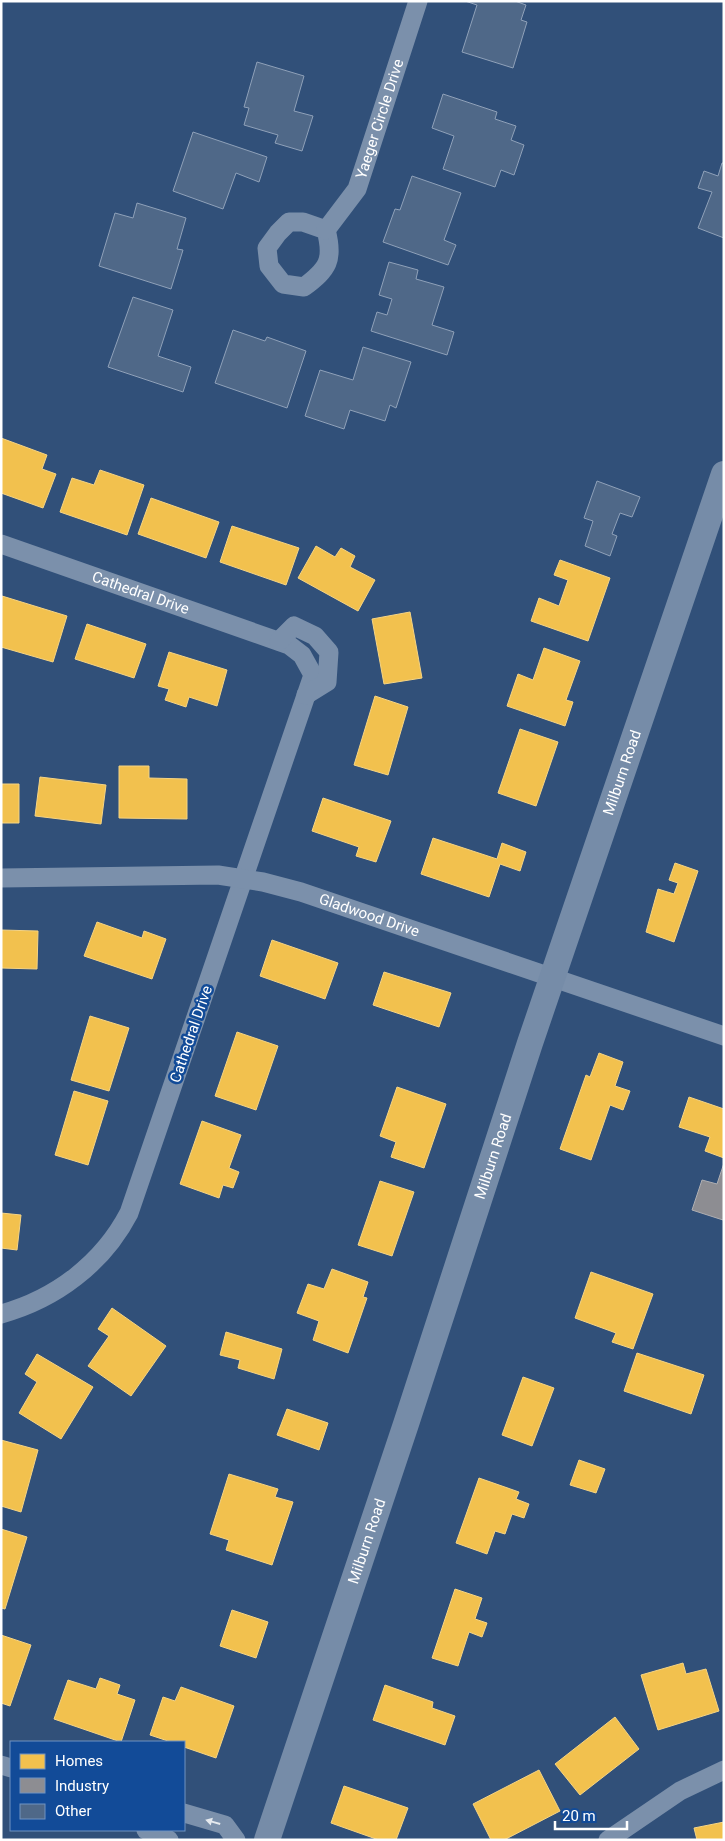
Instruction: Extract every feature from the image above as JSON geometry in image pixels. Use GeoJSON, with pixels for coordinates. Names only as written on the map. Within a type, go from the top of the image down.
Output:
{"type":"FeatureCollection","features":[{"type":"Feature","properties":{"kind":"street","name":"Yaeger Circle Drive"},"geometry":{"type":"LineString","coordinates":[[326,230],[358,189],[418,1]]}},
{"type":"Feature","properties":{"kind":"street","name":"Milburn Road"},"geometry":{"type":"LineString","coordinates":[[267,1840],[400,1443],[464,1241],[724,474]]}},
{"type":"Feature","properties":{"kind":"street","name":"Cathedral Drive"},"geometry":{"type":"LineString","coordinates":[[1,544],[289,644],[302,655],[313,675],[139,1188],[119,1233],[92,1263],[58,1291],[19,1310],[1,1314]]}},
{"type":"Feature","properties":{"kind":"street","name":"Gladwood Drive"},"geometry":{"type":"LineString","coordinates":[[1,878],[212,875],[244,878],[301,892],[724,1036]]}},
{"type":"Feature","properties":{"kind":"street"},"geometry":{"type":"LineString","coordinates":[[608,1840],[680,1791],[724,1770]]}},
{"type":"Feature","properties":{"kind":"street"},"geometry":{"type":"LineString","coordinates":[[185,1813],[224,1825],[236,1840]]}},
{"type":"Feature","properties":{"kind":"street"},"geometry":{"type":"LineString","coordinates":[[148,1831],[169,1840]]}},
{"type":"Feature","properties":{"kind":"building: Homes"},"geometry":{"type":"Polygon","coordinates":[[[1,438],[47,455],[42,469],[56,474],[43,508],[1,493],[1,438]]]}},
{"type":"Feature","properties":{"kind":"building: Homes"},"geometry":{"type":"Polygon","coordinates":[[[100,470],[144,485],[127,535],[60,512],[72,478],[94,485],[100,470]]]}},
{"type":"Feature","properties":{"kind":"building: Homes"},"geometry":{"type":"Polygon","coordinates":[[[151,498],[219,522],[206,558],[138,534],[151,498]]]}},
{"type":"Feature","properties":{"kind":"building: Homes"},"geometry":{"type":"Polygon","coordinates":[[[232,526],[299,548],[286,585],[220,562],[232,526]]]}},
{"type":"Feature","properties":{"kind":"building: Homes"},"geometry":{"type":"Polygon","coordinates":[[[316,546],[335,557],[341,548],[355,556],[350,567],[375,580],[358,611],[298,578],[316,546]]]}},
{"type":"Feature","properties":{"kind":"building: Homes"},"geometry":{"type":"Polygon","coordinates":[[[560,560],[610,578],[588,641],[531,621],[539,598],[559,606],[568,580],[554,575],[560,560]]]}},
{"type":"Feature","properties":{"kind":"building: Homes"},"geometry":{"type":"Polygon","coordinates":[[[2,596],[67,616],[53,662],[1,647],[2,596]]]}},
{"type":"Feature","properties":{"kind":"building: Homes"},"geometry":{"type":"Polygon","coordinates":[[[410,612],[422,678],[384,684],[372,619],[410,612]]]}},
{"type":"Feature","properties":{"kind":"building: Homes"},"geometry":{"type":"Polygon","coordinates":[[[87,624],[146,644],[134,678],[75,659],[87,624]]]}},
{"type":"Feature","properties":{"kind":"building: Homes"},"geometry":{"type":"Polygon","coordinates":[[[544,648],[580,661],[566,700],[573,702],[565,726],[507,706],[518,674],[533,680],[544,648]]]}},
{"type":"Feature","properties":{"kind":"building: Homes"},"geometry":{"type":"Polygon","coordinates":[[[169,652],[227,670],[217,706],[189,697],[186,707],[165,700],[169,689],[158,686],[169,652]]]}},
{"type":"Feature","properties":{"kind":"building: Homes"},"geometry":{"type":"Polygon","coordinates":[[[375,696],[408,707],[388,775],[354,765],[375,696]]]}},
{"type":"Feature","properties":{"kind":"building: Homes"},"geometry":{"type":"Polygon","coordinates":[[[520,729],[558,742],[536,806],[498,793],[520,729]]]}},
{"type":"Feature","properties":{"kind":"building: Homes"},"geometry":{"type":"Polygon","coordinates":[[[119,766],[149,766],[149,778],[187,779],[187,819],[119,818],[119,766]]]}},
{"type":"Feature","properties":{"kind":"building: Homes"},"geometry":{"type":"Polygon","coordinates":[[[40,777],[106,785],[101,824],[35,816],[40,777]]]}},
{"type":"Feature","properties":{"kind":"building: Homes"},"geometry":{"type":"Polygon","coordinates":[[[1,784],[19,784],[19,823],[1,823],[1,784]]]}},
{"type":"Feature","properties":{"kind":"building: Homes"},"geometry":{"type":"Polygon","coordinates":[[[323,798],[391,821],[376,862],[356,856],[359,847],[312,831],[323,798]]]}},
{"type":"Feature","properties":{"kind":"building: Homes"},"geometry":{"type":"Polygon","coordinates":[[[433,838],[497,859],[502,843],[526,852],[520,871],[500,864],[489,897],[421,874],[433,838]]]}},
{"type":"Feature","properties":{"kind":"building: Homes"},"geometry":{"type":"Polygon","coordinates":[[[675,863],[698,871],[674,942],[646,932],[658,889],[674,894],[678,883],[669,880],[675,863]]]}},
{"type":"Feature","properties":{"kind":"building: Homes"},"geometry":{"type":"Polygon","coordinates":[[[97,922],[142,938],[144,931],[166,939],[152,979],[84,956],[97,922]]]}},
{"type":"Feature","properties":{"kind":"building: Homes"},"geometry":{"type":"Polygon","coordinates":[[[1,930],[38,931],[37,969],[1,968],[1,930]]]}},
{"type":"Feature","properties":{"kind":"building: Homes"},"geometry":{"type":"Polygon","coordinates":[[[272,940],[338,963],[325,999],[260,976],[272,940]]]}},
{"type":"Feature","properties":{"kind":"building: Homes"},"geometry":{"type":"Polygon","coordinates":[[[384,972],[451,993],[439,1027],[373,1005],[384,972]]]}},
{"type":"Feature","properties":{"kind":"building: Homes"},"geometry":{"type":"Polygon","coordinates":[[[90,1016],[129,1028],[109,1091],[71,1080],[90,1016]]]}},
{"type":"Feature","properties":{"kind":"building: Homes"},"geometry":{"type":"Polygon","coordinates":[[[237,1032],[278,1046],[256,1110],[215,1096],[237,1032]]]}},
{"type":"Feature","properties":{"kind":"building: Homes"},"geometry":{"type":"Polygon","coordinates":[[[599,1053],[623,1062],[615,1086],[630,1091],[623,1110],[610,1105],[591,1160],[560,1149],[586,1075],[590,1077],[599,1053]]]}},
{"type":"Feature","properties":{"kind":"building: Homes"},"geometry":{"type":"Polygon","coordinates":[[[397,1087],[446,1104],[424,1168],[391,1157],[396,1142],[380,1136],[397,1087]]]}},
{"type":"Feature","properties":{"kind":"building: Homes"},"geometry":{"type":"Polygon","coordinates":[[[74,1091],[108,1101],[88,1165],[55,1155],[74,1091]]]}},
{"type":"Feature","properties":{"kind":"building: Homes"},"geometry":{"type":"Polygon","coordinates":[[[689,1097],[724,1109],[724,1158],[705,1151],[710,1137],[679,1127],[689,1097]]]}},
{"type":"Feature","properties":{"kind":"building: Homes"},"geometry":{"type":"Polygon","coordinates":[[[202,1121],[241,1135],[229,1168],[239,1172],[233,1188],[223,1185],[219,1198],[180,1184],[202,1121]]]}},
{"type":"Feature","properties":{"kind":"building: Homes"},"geometry":{"type":"Polygon","coordinates":[[[380,1181],[414,1192],[392,1256],[358,1245],[380,1181]]]}},
{"type":"Feature","properties":{"kind":"building: Homes"},"geometry":{"type":"Polygon","coordinates":[[[1,1213],[21,1215],[17,1250],[1,1248],[1,1213]]]}},
{"type":"Feature","properties":{"kind":"building: Homes"},"geometry":{"type":"Polygon","coordinates":[[[332,1269],[368,1282],[363,1297],[367,1298],[348,1353],[313,1340],[319,1321],[297,1313],[308,1284],[324,1289],[332,1269]]]}},
{"type":"Feature","properties":{"kind":"building: Homes"},"geometry":{"type":"Polygon","coordinates":[[[591,1272],[653,1294],[633,1349],[612,1342],[616,1333],[575,1318],[591,1272]]]}},
{"type":"Feature","properties":{"kind":"building: Homes"},"geometry":{"type":"Polygon","coordinates":[[[112,1308],[166,1346],[131,1396],[88,1366],[109,1336],[98,1329],[112,1308]]]}},
{"type":"Feature","properties":{"kind":"building: Homes"},"geometry":{"type":"Polygon","coordinates":[[[226,1332],[282,1349],[274,1379],[238,1368],[240,1360],[220,1355],[226,1332]]]}},
{"type":"Feature","properties":{"kind":"building: Homes"},"geometry":{"type":"Polygon","coordinates":[[[637,1353],[704,1375],[691,1414],[624,1391],[637,1353]]]}},
{"type":"Feature","properties":{"kind":"building: Homes"},"geometry":{"type":"Polygon","coordinates":[[[37,1354],[93,1387],[61,1439],[19,1413],[37,1382],[25,1374],[37,1354]]]}},
{"type":"Feature","properties":{"kind":"building: Homes"},"geometry":{"type":"Polygon","coordinates":[[[523,1377],[554,1388],[532,1446],[502,1435],[523,1377]]]}},
{"type":"Feature","properties":{"kind":"building: Homes"},"geometry":{"type":"Polygon","coordinates":[[[287,1409],[328,1423],[319,1450],[277,1435],[287,1409]]]}},
{"type":"Feature","properties":{"kind":"building: Homes"},"geometry":{"type":"Polygon","coordinates":[[[1,1440],[38,1450],[21,1512],[1,1506],[1,1440]]]}},
{"type":"Feature","properties":{"kind":"building: Homes"},"geometry":{"type":"Polygon","coordinates":[[[579,1460],[605,1469],[596,1493],[570,1485],[579,1460]]]}},
{"type":"Feature","properties":{"kind":"building: Homes"},"geometry":{"type":"Polygon","coordinates":[[[229,1474],[278,1489],[275,1497],[293,1502],[272,1565],[226,1550],[229,1540],[210,1534],[229,1474]]]}},
{"type":"Feature","properties":{"kind":"building: Homes"},"geometry":{"type":"Polygon","coordinates":[[[479,1478],[519,1492],[516,1499],[529,1504],[524,1518],[512,1514],[505,1534],[495,1531],[487,1554],[456,1543],[479,1478]]]}},
{"type":"Feature","properties":{"kind":"building: Homes"},"geometry":{"type":"Polygon","coordinates":[[[1,1529],[27,1537],[5,1609],[1,1608],[1,1529]]]}},
{"type":"Feature","properties":{"kind":"building: Homes"},"geometry":{"type":"Polygon","coordinates":[[[455,1589],[482,1598],[475,1619],[487,1623],[482,1637],[469,1632],[458,1666],[432,1658],[455,1589]]]}},
{"type":"Feature","properties":{"kind":"building: Homes"},"geometry":{"type":"Polygon","coordinates":[[[232,1610],[268,1622],[256,1658],[220,1646],[232,1610]]]}},
{"type":"Feature","properties":{"kind":"building: Homes"},"geometry":{"type":"Polygon","coordinates":[[[1,1635],[31,1645],[10,1706],[1,1703],[1,1635]]]}},
{"type":"Feature","properties":{"kind":"building: Homes"},"geometry":{"type":"Polygon","coordinates":[[[683,1663],[686,1674],[706,1669],[719,1711],[658,1730],[641,1675],[683,1663]]]}},
{"type":"Feature","properties":{"kind":"building: Homes"},"geometry":{"type":"Polygon","coordinates":[[[100,1678],[120,1685],[117,1694],[135,1700],[121,1741],[54,1719],[68,1680],[96,1689],[100,1678]]]}},
{"type":"Feature","properties":{"kind":"building: Homes"},"geometry":{"type":"Polygon","coordinates":[[[385,1685],[433,1702],[432,1708],[455,1716],[445,1745],[373,1720],[385,1685]]]}},
{"type":"Feature","properties":{"kind":"building: Homes"},"geometry":{"type":"Polygon","coordinates":[[[181,1687],[234,1706],[216,1758],[185,1747],[185,1741],[168,1741],[150,1735],[163,1697],[175,1701],[181,1687]]]}},
{"type":"Feature","properties":{"kind":"building: Homes"},"geometry":{"type":"Polygon","coordinates":[[[615,1717],[639,1749],[580,1795],[555,1764],[615,1717]]]}},
{"type":"Feature","properties":{"kind":"building: Homes"},"geometry":{"type":"Polygon","coordinates":[[[539,1770],[560,1811],[504,1840],[491,1840],[473,1804],[539,1770]]]}},
{"type":"Feature","properties":{"kind":"building: Homes"},"geometry":{"type":"Polygon","coordinates":[[[344,1786],[408,1808],[396,1840],[379,1840],[331,1823],[344,1786]]]}},
{"type":"Feature","properties":{"kind":"building: Homes"},"geometry":{"type":"Polygon","coordinates":[[[724,1822],[724,1840],[697,1840],[694,1828],[724,1822]]]}},
{"type":"Feature","properties":{"kind":"building: Industry"},"geometry":{"type":"Polygon","coordinates":[[[724,1163],[723,1220],[692,1210],[702,1180],[717,1184],[724,1163]]]}},
{"type":"Feature","properties":{"kind":"building: Other"},"geometry":{"type":"Polygon","coordinates":[[[465,1],[515,1],[526,5],[521,20],[527,22],[513,68],[462,52],[477,5],[465,1]]]}},
{"type":"Feature","properties":{"kind":"building: Other"},"geometry":{"type":"Polygon","coordinates":[[[257,62],[304,76],[294,111],[313,116],[302,151],[275,143],[278,135],[244,125],[249,108],[244,107],[257,62]]]}},
{"type":"Feature","properties":{"kind":"building: Other"},"geometry":{"type":"Polygon","coordinates":[[[443,94],[497,112],[495,119],[516,126],[511,140],[524,145],[514,175],[501,170],[495,187],[443,169],[454,136],[432,128],[443,94]]]}},
{"type":"Feature","properties":{"kind":"building: Other"},"geometry":{"type":"Polygon","coordinates":[[[193,132],[267,157],[259,182],[236,173],[223,209],[173,191],[193,132]]]}},
{"type":"Feature","properties":{"kind":"building: Other"},"geometry":{"type":"Polygon","coordinates":[[[722,163],[724,163],[724,238],[698,228],[712,192],[698,188],[704,171],[718,176],[722,163]]]}},
{"type":"Feature","properties":{"kind":"building: Other"},"geometry":{"type":"Polygon","coordinates":[[[412,176],[461,193],[444,240],[456,245],[448,265],[383,242],[395,209],[400,210],[412,176]]]}},
{"type":"Feature","properties":{"kind":"building: Other"},"geometry":{"type":"Polygon","coordinates":[[[137,203],[186,218],[177,249],[183,250],[171,289],[99,266],[115,213],[133,218],[137,203]]]}},
{"type":"Feature","properties":{"kind":"building: Other"},"geometry":{"type":"Polygon","coordinates":[[[389,262],[418,270],[416,279],[444,287],[432,325],[454,332],[447,355],[371,331],[377,312],[387,315],[392,299],[379,295],[389,262]]]}},
{"type":"Feature","properties":{"kind":"building: Other"},"geometry":{"type":"Polygon","coordinates":[[[133,297],[173,310],[158,356],[191,367],[183,392],[108,367],[133,297]]]}},
{"type":"Feature","properties":{"kind":"building: Other"},"geometry":{"type":"Polygon","coordinates":[[[233,330],[265,341],[267,337],[306,351],[287,408],[215,383],[233,330]]]}},
{"type":"Feature","properties":{"kind":"building: Other"},"geometry":{"type":"Polygon","coordinates":[[[363,347],[411,362],[396,408],[390,405],[385,421],[350,410],[344,429],[305,416],[320,370],[353,380],[363,347]]]}},
{"type":"Feature","properties":{"kind":"building: Other"},"geometry":{"type":"Polygon","coordinates":[[[597,481],[640,497],[632,517],[620,513],[612,534],[617,536],[610,556],[585,546],[593,521],[584,518],[597,481]]]}}]}
